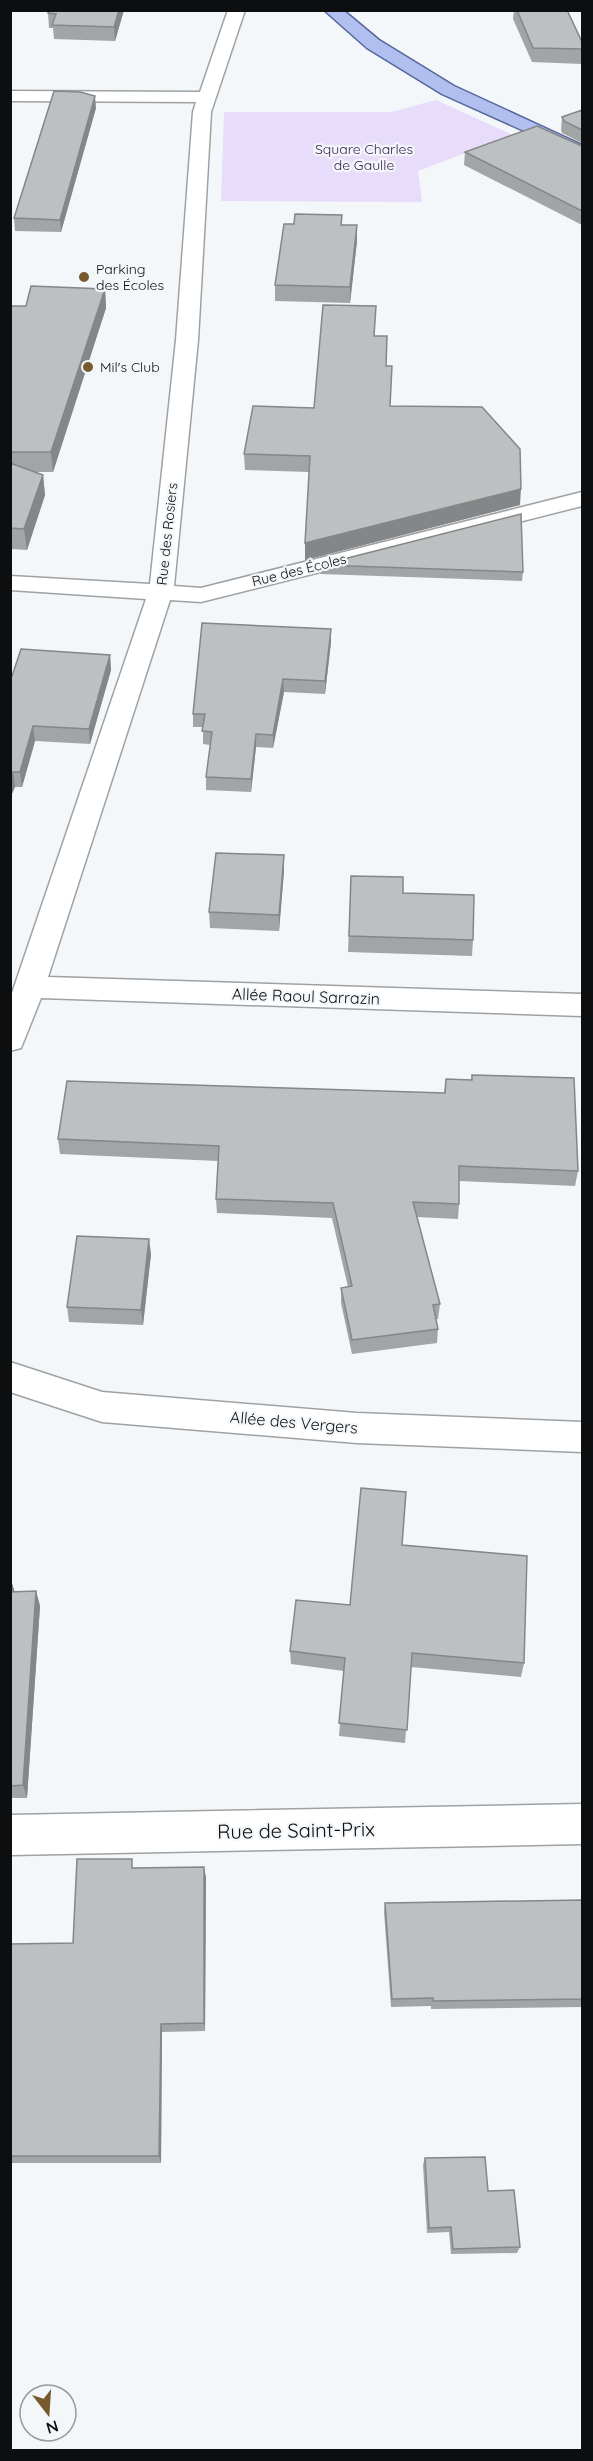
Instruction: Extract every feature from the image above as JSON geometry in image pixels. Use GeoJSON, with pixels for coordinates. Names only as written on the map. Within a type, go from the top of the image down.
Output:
{"type":"FeatureCollection","features":[{"type":"Feature","properties":{"kind":"main road"},"geometry":{"type":"LineString","coordinates":[[332,10],[373,44],[448,90],[582,152]]}},
{"type":"Feature","properties":{"kind":"street","name":"Rue des Rosiers"},"geometry":{"type":"LineString","coordinates":[[13,1028],[30,987],[161,592],[187,340],[202,112],[237,10]]}},
{"type":"Feature","properties":{"kind":"street"},"geometry":{"type":"LineString","coordinates":[[10,96],[208,97]]}},
{"type":"Feature","properties":{"kind":"street","name":"Rue des Écoles"},"geometry":{"type":"LineString","coordinates":[[10,583],[201,595],[582,499]]}},
{"type":"Feature","properties":{"kind":"street","name":"Allée Raoul Sarrazin"},"geometry":{"type":"LineString","coordinates":[[30,987],[582,1005]]}},
{"type":"Feature","properties":{"kind":"street","name":"Allée des Vergers"},"geometry":{"type":"LineString","coordinates":[[10,1377],[102,1407],[357,1428],[582,1437]]}},
{"type":"Feature","properties":{"kind":"street","name":"Rue de Saint-Prix"},"geometry":{"type":"LineString","coordinates":[[10,1835],[582,1824]]}},
{"type":"Feature","properties":{"kind":"green space","name":"Square Charles de Gaulle"},"geometry":{"type":"Polygon","coordinates":[[[436,100],[513,135],[418,171],[422,202],[221,201],[224,112],[391,112],[436,100]]]}},
{"type":"Feature","properties":{"kind":"building"},"geometry":{"type":"Polygon","coordinates":[[[49,10],[119,10],[114,27],[52,25],[56,14],[48,13],[49,10]]]}},
{"type":"Feature","properties":{"kind":"building"},"geometry":{"type":"Polygon","coordinates":[[[517,10],[567,10],[582,42],[582,49],[533,48],[517,10]]]}},
{"type":"Feature","properties":{"kind":"building"},"geometry":{"type":"Polygon","coordinates":[[[54,91],[80,92],[95,96],[60,220],[14,218],[54,91]]]}},
{"type":"Feature","properties":{"kind":"building"},"geometry":{"type":"Polygon","coordinates":[[[582,110],[582,130],[564,121],[562,117],[582,110]]]}},
{"type":"Feature","properties":{"kind":"building"},"geometry":{"type":"Polygon","coordinates":[[[537,126],[582,146],[582,211],[465,152],[537,126]]]}},
{"type":"Feature","properties":{"kind":"building"},"geometry":{"type":"Polygon","coordinates":[[[295,214],[342,215],[341,225],[357,225],[350,287],[275,285],[284,224],[294,224],[295,214]]]}},
{"type":"Feature","properties":{"kind":"building"},"geometry":{"type":"Polygon","coordinates":[[[31,286],[105,289],[51,452],[10,452],[10,306],[26,306],[31,286]]]}},
{"type":"Feature","properties":{"kind":"building"},"geometry":{"type":"Polygon","coordinates":[[[323,305],[376,306],[374,336],[387,336],[386,366],[392,366],[390,406],[482,407],[520,449],[521,489],[305,543],[310,456],[244,454],[253,406],[314,408],[323,305]]]}},
{"type":"Feature","properties":{"kind":"building"},"geometry":{"type":"Polygon","coordinates":[[[10,463],[43,475],[24,529],[10,528],[10,463]]]}},
{"type":"Feature","properties":{"kind":"building"},"geometry":{"type":"Polygon","coordinates":[[[521,514],[523,572],[320,565],[521,514]]]}},
{"type":"Feature","properties":{"kind":"building"},"geometry":{"type":"Polygon","coordinates":[[[202,623],[331,629],[325,681],[283,679],[273,735],[256,734],[251,779],[206,777],[212,732],[202,731],[205,714],[193,714],[202,623]]]}},
{"type":"Feature","properties":{"kind":"building"},"geometry":{"type":"Polygon","coordinates":[[[21,649],[110,655],[89,729],[33,726],[20,772],[13,772],[10,777],[10,677],[21,649]]]}},
{"type":"Feature","properties":{"kind":"building"},"geometry":{"type":"Polygon","coordinates":[[[216,853],[284,855],[279,915],[209,912],[216,853]]]}},
{"type":"Feature","properties":{"kind":"building"},"geometry":{"type":"Polygon","coordinates":[[[351,876],[403,877],[403,893],[474,895],[473,940],[349,936],[351,876]]]}},
{"type":"Feature","properties":{"kind":"building"},"geometry":{"type":"Polygon","coordinates":[[[472,1075],[574,1078],[578,1171],[459,1166],[459,1204],[413,1202],[440,1304],[433,1305],[438,1329],[352,1340],[341,1288],[352,1286],[333,1203],[216,1199],[219,1146],[58,1139],[67,1081],[445,1093],[446,1079],[472,1080],[472,1075]]]}},
{"type":"Feature","properties":{"kind":"building"},"geometry":{"type":"Polygon","coordinates":[[[77,1236],[149,1239],[141,1310],[67,1307],[77,1236]]]}},
{"type":"Feature","properties":{"kind":"building"},"geometry":{"type":"Polygon","coordinates":[[[361,1488],[406,1492],[402,1545],[527,1556],[524,1663],[412,1653],[407,1730],[339,1723],[345,1658],[290,1651],[296,1600],[350,1605],[361,1488]]]}},
{"type":"Feature","properties":{"kind":"building"},"geometry":{"type":"Polygon","coordinates":[[[36,1591],[23,1785],[10,1786],[10,1592],[36,1591]]]}},
{"type":"Feature","properties":{"kind":"building"},"geometry":{"type":"Polygon","coordinates":[[[77,1859],[132,1859],[132,1868],[204,1867],[204,2023],[161,2024],[159,2156],[10,2156],[10,1944],[73,1943],[77,1859]]]}},
{"type":"Feature","properties":{"kind":"building"},"geometry":{"type":"Polygon","coordinates":[[[582,1900],[582,1999],[433,2001],[433,1998],[392,1999],[385,1903],[582,1900]]]}},
{"type":"Feature","properties":{"kind":"building"},"geometry":{"type":"Polygon","coordinates":[[[485,2157],[488,2191],[514,2190],[520,2247],[453,2249],[451,2227],[429,2228],[425,2158],[485,2157]]]}},
{"type":"Feature","properties":{"kind":"place","name":"Parking des Écoles"},"geometry":{"type":"Point","coordinates":[84,277]}},
{"type":"Feature","properties":{"kind":"place","name":"Mil's Club"},"geometry":{"type":"Point","coordinates":[88,367]}}]}
